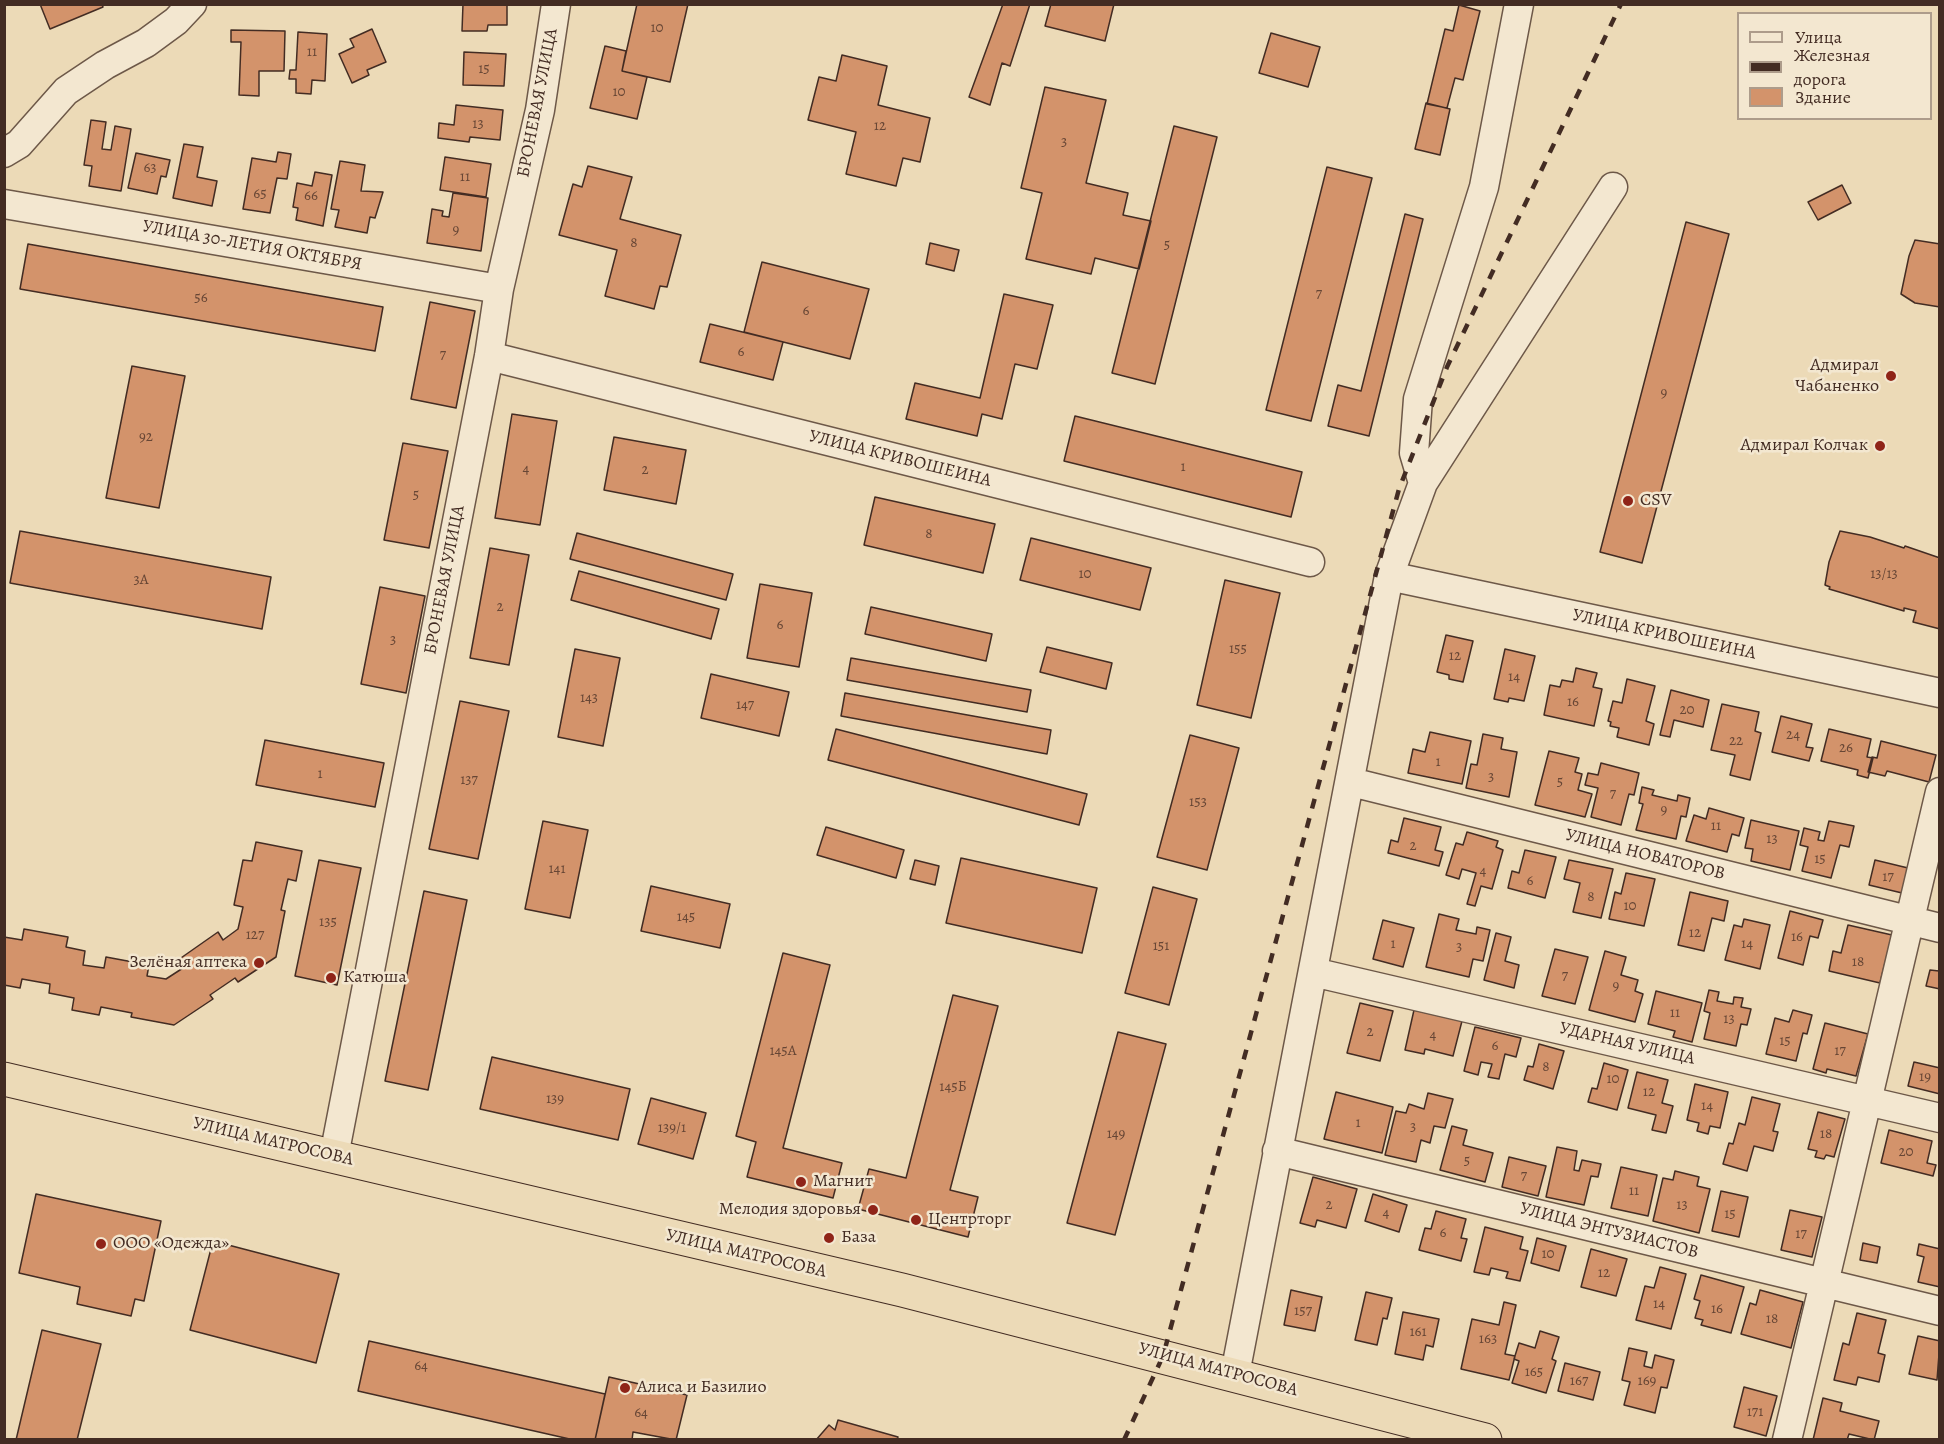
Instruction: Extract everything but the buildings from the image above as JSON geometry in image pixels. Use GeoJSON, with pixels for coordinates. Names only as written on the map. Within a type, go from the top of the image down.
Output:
{"type":"FeatureCollection","features":[{"type":"Feature","properties":{"kind":"highway","name":"УЛИЦА МАТРОСОВА"},"geometry":{"type":"LineString","coordinates":[[4,1079],[902,1290],[1485,1440]]}},
{"type":"Feature","properties":{"kind":"street"},"geometry":{"type":"LineString","coordinates":[[4,153],[19,144],[66,91],[105,65],[146,43],[176,21],[192,4]]}},
{"type":"Feature","properties":{"kind":"street","name":"БРОНЕВАЯ УЛИЦА"},"geometry":{"type":"LineString","coordinates":[[334,1156],[489,356],[499,289],[540,110],[556,4]]}},
{"type":"Feature","properties":{"kind":"street"},"geometry":{"type":"LineString","coordinates":[[1423,483],[1414,453],[1418,399],[1484,188],[1519,4]]}},
{"type":"Feature","properties":{"kind":"street"},"geometry":{"type":"LineString","coordinates":[[1235,1374],[1389,576],[1423,483],[1613,187]]}},
{"type":"Feature","properties":{"kind":"street","name":"УЛИЦА 30-ЛЕТИЯ ОКТЯБРЯ"},"geometry":{"type":"LineString","coordinates":[[4,204],[499,289]]}},
{"type":"Feature","properties":{"kind":"street","name":"УЛИЦА КРИВОШЕИНА"},"geometry":{"type":"LineString","coordinates":[[489,356],[1310,562]]}},
{"type":"Feature","properties":{"kind":"street","name":"УЛИЦА КРИВОШЕИНА"},"geometry":{"type":"LineString","coordinates":[[1389,576],[1940,693]]}},
{"type":"Feature","properties":{"kind":"street","name":"УЛИЦА НОВАТОРОВ"},"geometry":{"type":"LineString","coordinates":[[1351,782],[1940,928]]}},
{"type":"Feature","properties":{"kind":"street"},"geometry":{"type":"LineString","coordinates":[[1787,1440],[1940,792]]}},
{"type":"Feature","properties":{"kind":"street","name":"УДАРНАЯ УЛИЦА"},"geometry":{"type":"LineString","coordinates":[[1313,972],[1940,1118]]}},
{"type":"Feature","properties":{"kind":"street","name":"УЛИЦА ЭНТУЗИАСТОВ"},"geometry":{"type":"LineString","coordinates":[[1277,1151],[1940,1311]]}},
{"type":"Feature","properties":{"kind":"railway"},"geometry":{"type":"LineString","coordinates":[[1124,1440],[1163,1356],[1399,489],[1447,367],[1621,4]]}},
{"type":"Feature","properties":{"kind":"place","name":"Адмирал Чабаненко"},"geometry":{"type":"Point","coordinates":[1891,376]}},
{"type":"Feature","properties":{"kind":"place","name":"Адмирал Колчак"},"geometry":{"type":"Point","coordinates":[1880,446]}},
{"type":"Feature","properties":{"kind":"place","name":"CSV"},"geometry":{"type":"Point","coordinates":[1628,501]}},
{"type":"Feature","properties":{"kind":"place","name":"Зелёная аптека"},"geometry":{"type":"Point","coordinates":[259,963]}},
{"type":"Feature","properties":{"kind":"place","name":"Катюша"},"geometry":{"type":"Point","coordinates":[331,978]}},
{"type":"Feature","properties":{"kind":"place","name":"Магнит"},"geometry":{"type":"Point","coordinates":[801,1182]}},
{"type":"Feature","properties":{"kind":"place","name":"Мелодия здоровья"},"geometry":{"type":"Point","coordinates":[873,1210]}},
{"type":"Feature","properties":{"kind":"place","name":"Центрторг"},"geometry":{"type":"Point","coordinates":[916,1220]}},
{"type":"Feature","properties":{"kind":"place","name":"База"},"geometry":{"type":"Point","coordinates":[829,1238]}},
{"type":"Feature","properties":{"kind":"place","name":"ООО «Одежда»"},"geometry":{"type":"Point","coordinates":[101,1244]}},
{"type":"Feature","properties":{"kind":"place","name":"Алиса и Базилио"},"geometry":{"type":"Point","coordinates":[625,1388]}}]}
